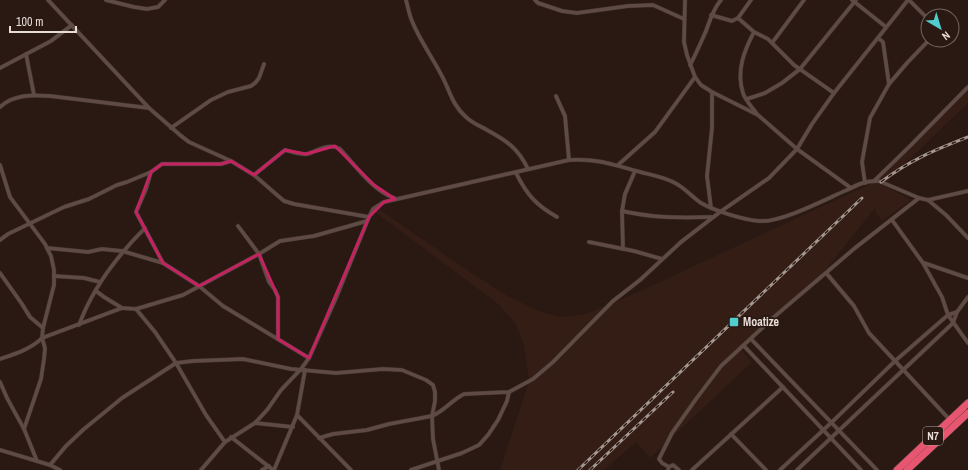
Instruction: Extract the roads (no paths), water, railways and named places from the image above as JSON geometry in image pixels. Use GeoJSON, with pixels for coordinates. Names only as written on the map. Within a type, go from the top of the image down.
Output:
{"type":"FeatureCollection","features":[{"type":"Feature","properties":{"kind":"highway","name":"N7"},"geometry":{"type":"LineString","coordinates":[[897,470],[968,403]]}},
{"type":"Feature","properties":{"kind":"highway","name":"N7"},"geometry":{"type":"LineString","coordinates":[[907,470],[968,413]]}},
{"type":"Feature","properties":{"kind":"street"},"geometry":{"type":"LineString","coordinates":[[48,0],[149,108],[189,142],[231,161],[254,175],[284,201],[368,219]]}},
{"type":"Feature","properties":{"kind":"street"},"geometry":{"type":"LineString","coordinates":[[106,0],[147,8],[158,7],[164,0]]}},
{"type":"Feature","properties":{"kind":"street"},"geometry":{"type":"LineString","coordinates":[[406,0],[411,19],[444,79],[450,96],[458,108],[466,118],[498,136],[516,149],[528,169]]}},
{"type":"Feature","properties":{"kind":"street"},"geometry":{"type":"LineString","coordinates":[[535,0],[538,3],[562,11],[577,13],[628,6],[653,5],[684,18]]}},
{"type":"Feature","properties":{"kind":"street"},"geometry":{"type":"LineString","coordinates":[[685,0],[684,42],[686,55],[694,77],[712,92],[758,115]]}},
{"type":"Feature","properties":{"kind":"street"},"geometry":{"type":"LineString","coordinates":[[690,65],[711,15],[716,5],[721,0]]}},
{"type":"Feature","properties":{"kind":"street"},"geometry":{"type":"LineString","coordinates":[[711,15],[732,21],[738,18],[751,0]]}},
{"type":"Feature","properties":{"kind":"street"},"geometry":{"type":"LineString","coordinates":[[772,43],[804,0]]}},
{"type":"Feature","properties":{"kind":"street"},"geometry":{"type":"LineString","coordinates":[[319,438],[333,434],[367,430],[389,424],[432,416],[464,394],[509,392],[533,379],[553,362],[613,301],[640,280],[681,242],[713,217],[770,178],[797,149],[812,124],[834,93],[908,0],[920,11]]}},
{"type":"Feature","properties":{"kind":"street"},"geometry":{"type":"LineString","coordinates":[[747,99],[765,93],[800,70],[854,1],[886,27]]}},
{"type":"Feature","properties":{"kind":"street"},"geometry":{"type":"LineString","coordinates":[[738,18],[754,32],[768,39],[800,70],[834,93]]}},
{"type":"Feature","properties":{"kind":"street"},"geometry":{"type":"LineString","coordinates":[[0,68],[51,41],[72,25]]}},
{"type":"Feature","properties":{"kind":"street"},"geometry":{"type":"LineString","coordinates":[[754,32],[746,47],[741,64],[743,93],[758,115],[797,149],[851,188]]}},
{"type":"Feature","properties":{"kind":"street"},"geometry":{"type":"LineString","coordinates":[[878,38],[883,42],[890,84]]}},
{"type":"Feature","properties":{"kind":"street"},"geometry":{"type":"LineString","coordinates":[[865,183],[862,162],[870,118],[890,84],[921,48]]}},
{"type":"Feature","properties":{"kind":"street"},"geometry":{"type":"LineString","coordinates":[[26,54],[34,95]]}},
{"type":"Feature","properties":{"kind":"street"},"geometry":{"type":"LineString","coordinates":[[171,128],[211,100],[228,92],[251,86],[259,78],[264,64]]}},
{"type":"Feature","properties":{"kind":"street"},"geometry":{"type":"LineString","coordinates":[[618,165],[655,132],[694,77]]}},
{"type":"Feature","properties":{"kind":"street"},"geometry":{"type":"LineString","coordinates":[[874,181],[968,87]]}},
{"type":"Feature","properties":{"kind":"street"},"geometry":{"type":"LineString","coordinates":[[711,208],[707,176],[712,128],[712,92]]}},
{"type":"Feature","properties":{"kind":"street"},"geometry":{"type":"LineString","coordinates":[[0,107],[10,99],[34,95],[149,108]]}},
{"type":"Feature","properties":{"kind":"street"},"geometry":{"type":"LineString","coordinates":[[556,96],[565,116],[569,160]]}},
{"type":"Feature","properties":{"kind":"street"},"geometry":{"type":"LineString","coordinates":[[254,175],[285,150],[298,154],[306,154],[329,146],[335,146],[340,149],[374,185],[388,196],[395,199]]}},
{"type":"Feature","properties":{"kind":"street"},"geometry":{"type":"LineString","coordinates":[[201,470],[225,442],[255,423],[267,410],[281,390],[303,369],[349,268],[368,219],[373,209],[384,202],[569,160],[582,159],[618,165],[676,183],[711,208],[720,212],[759,221],[772,220],[788,215],[851,188],[874,181],[879,181],[919,198],[928,200],[968,191]]}},
{"type":"Feature","properties":{"kind":"street"},"geometry":{"type":"LineString","coordinates":[[0,240],[8,234],[64,207],[89,199],[112,187],[151,172],[162,164],[221,164],[231,161]]}},
{"type":"Feature","properties":{"kind":"street"},"geometry":{"type":"LineString","coordinates":[[0,165],[10,198],[47,248],[54,270],[54,285],[43,328],[42,338],[45,348],[41,379],[24,429]]}},
{"type":"Feature","properties":{"kind":"street"},"geometry":{"type":"LineString","coordinates":[[623,249],[622,211],[625,194],[635,171]]}},
{"type":"Feature","properties":{"kind":"street"},"geometry":{"type":"LineString","coordinates":[[151,172],[146,189],[136,212],[163,263]]}},
{"type":"Feature","properties":{"kind":"street"},"geometry":{"type":"LineString","coordinates":[[516,173],[524,189],[532,199],[543,209],[558,217]]}},
{"type":"Feature","properties":{"kind":"street"},"geometry":{"type":"LineString","coordinates":[[679,470],[673,465],[668,469],[659,459],[672,433],[721,366],[856,248],[919,198]]}},
{"type":"Feature","properties":{"kind":"street"},"geometry":{"type":"LineString","coordinates":[[928,200],[946,215],[968,238]]}},
{"type":"Feature","properties":{"kind":"street"},"geometry":{"type":"LineString","coordinates":[[622,211],[663,218],[713,217]]}},
{"type":"Feature","properties":{"kind":"street"},"geometry":{"type":"LineString","coordinates":[[0,359],[37,344],[42,338],[122,308],[136,309],[183,295],[280,241],[314,236],[368,219]]}},
{"type":"Feature","properties":{"kind":"street"},"geometry":{"type":"LineString","coordinates":[[892,220],[923,263],[942,297],[948,315],[968,343]]}},
{"type":"Feature","properties":{"kind":"street"},"geometry":{"type":"LineString","coordinates":[[238,226],[259,254],[268,282],[275,290],[278,297],[278,339]]}},
{"type":"Feature","properties":{"kind":"street"},"geometry":{"type":"LineString","coordinates":[[79,324],[86,307],[100,282],[122,251],[145,228]]}},
{"type":"Feature","properties":{"kind":"street"},"geometry":{"type":"LineString","coordinates":[[589,242],[662,259]]}},
{"type":"Feature","properties":{"kind":"street"},"geometry":{"type":"LineString","coordinates":[[47,248],[88,252],[102,249],[122,251],[163,263],[199,286],[223,306],[309,358]]}},
{"type":"Feature","properties":{"kind":"street"},"geometry":{"type":"LineString","coordinates":[[923,263],[968,278]]}},
{"type":"Feature","properties":{"kind":"street"},"geometry":{"type":"LineString","coordinates":[[0,273],[30,318],[43,328]]}},
{"type":"Feature","properties":{"kind":"street"},"geometry":{"type":"LineString","coordinates":[[826,274],[854,306],[869,332],[950,420]]}},
{"type":"Feature","properties":{"kind":"street"},"geometry":{"type":"LineString","coordinates":[[54,276],[84,278],[100,282]]}},
{"type":"Feature","properties":{"kind":"street"},"geometry":{"type":"LineString","coordinates":[[96,291],[104,298],[122,308]]}},
{"type":"Feature","properties":{"kind":"street"},"geometry":{"type":"LineString","coordinates":[[797,470],[953,323],[968,297]]}},
{"type":"Feature","properties":{"kind":"street"},"geometry":{"type":"LineString","coordinates":[[136,309],[155,332],[176,363],[206,415],[225,442]]}},
{"type":"Feature","properties":{"kind":"street"},"geometry":{"type":"LineString","coordinates":[[780,470],[823,431],[895,361],[948,315],[958,312]]}},
{"type":"Feature","properties":{"kind":"street"},"geometry":{"type":"LineString","coordinates":[[751,339],[877,470]]}},
{"type":"Feature","properties":{"kind":"street"},"geometry":{"type":"LineString","coordinates":[[744,346],[861,470]]}},
{"type":"Feature","properties":{"kind":"street"},"geometry":{"type":"LineString","coordinates":[[50,465],[66,446],[84,429],[122,398],[176,363],[193,360],[242,359],[280,367],[336,373],[383,369],[402,370],[426,380],[433,386],[435,402],[432,416],[433,439],[439,470]]}},
{"type":"Feature","properties":{"kind":"street"},"geometry":{"type":"LineString","coordinates":[[231,437],[274,470],[297,415],[303,369]]}},
{"type":"Feature","properties":{"kind":"street"},"geometry":{"type":"LineString","coordinates":[[0,382],[24,429],[36,461]]}},
{"type":"Feature","properties":{"kind":"street"},"geometry":{"type":"LineString","coordinates":[[692,470],[783,387]]}},
{"type":"Feature","properties":{"kind":"street"},"geometry":{"type":"LineString","coordinates":[[411,470],[462,453],[478,445],[488,435],[498,420],[507,401],[509,392]]}},
{"type":"Feature","properties":{"kind":"street"},"geometry":{"type":"LineString","coordinates":[[297,415],[351,470]]}},
{"type":"Feature","properties":{"kind":"street"},"geometry":{"type":"LineString","coordinates":[[255,423],[292,427]]}},
{"type":"Feature","properties":{"kind":"street"},"geometry":{"type":"LineString","coordinates":[[731,434],[766,470]]}},
{"type":"Feature","properties":{"kind":"street"},"geometry":{"type":"LineString","coordinates":[[0,450],[50,465],[60,470]]}},
{"type":"Feature","properties":{"kind":"street"},"geometry":{"type":"LineString","coordinates":[[262,470],[269,466]]}},
{"type":"Feature","properties":{"kind":"railway"},"geometry":{"type":"LineString","coordinates":[[881,182],[923,156],[968,137]]}},
{"type":"Feature","properties":{"kind":"railway"},"geometry":{"type":"LineString","coordinates":[[578,470],[862,198]]}},
{"type":"Feature","properties":{"kind":"railway"},"geometry":{"type":"LineString","coordinates":[[590,470],[673,392]]}},
{"type":"Feature","properties":{"kind":"place","name":"Moatize"},"geometry":{"type":"Point","coordinates":[734,322]}}]}
